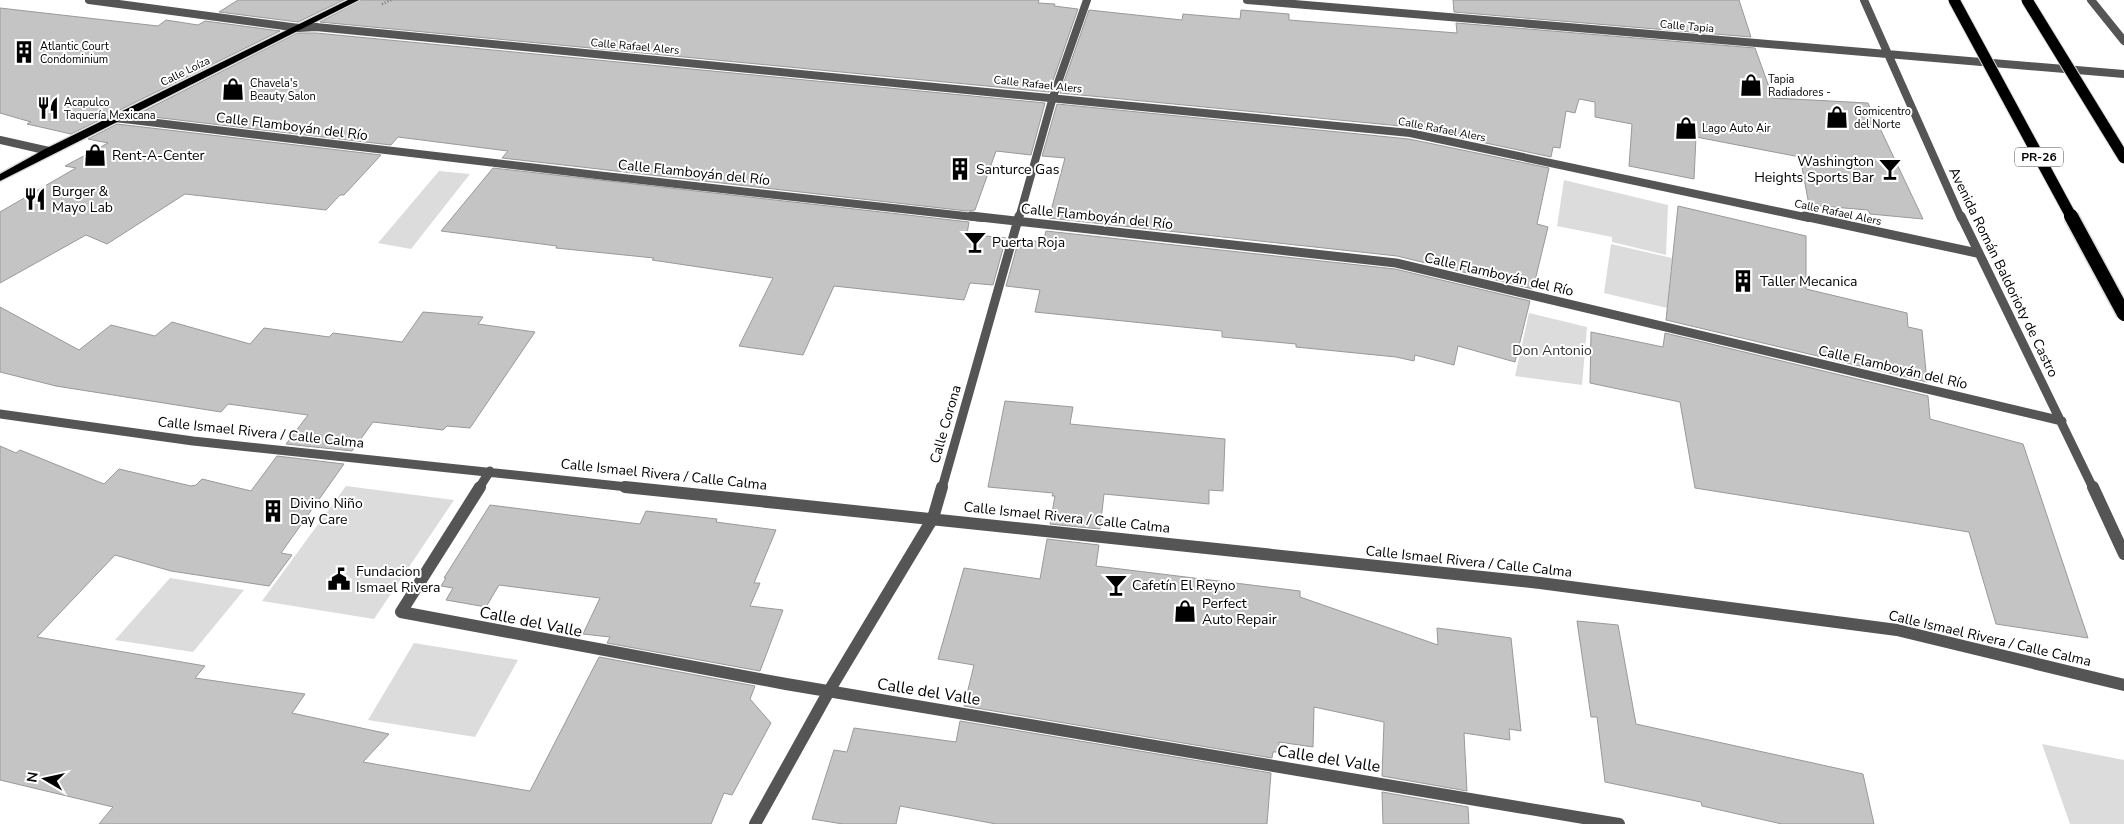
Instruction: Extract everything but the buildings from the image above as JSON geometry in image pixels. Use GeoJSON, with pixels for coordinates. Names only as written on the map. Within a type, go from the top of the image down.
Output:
{"type":"FeatureCollection","features":[{"type":"Feature","properties":{"kind":"highway","name":"PR-26"},"geometry":{"type":"LineString","coordinates":[[1954,0],[2124,314]]}},
{"type":"Feature","properties":{"kind":"highway"},"geometry":{"type":"LineString","coordinates":[[2027,0],[2124,158]]}},
{"type":"Feature","properties":{"kind":"main road","name":"Calle Loíza"},"geometry":{"type":"LineString","coordinates":[[0,178],[49,151],[355,0]]}},
{"type":"Feature","properties":{"kind":"street","name":"Calle Rafael Alers"},"geometry":{"type":"LineString","coordinates":[[89,0],[299,28],[316,27],[1410,133],[1976,253]]}},
{"type":"Feature","properties":{"kind":"street","name":"Calle Corona"},"geometry":{"type":"LineString","coordinates":[[755,824],[829,691],[933,518],[1053,97],[1087,0]]}},
{"type":"Feature","properties":{"kind":"street","name":"Calle Tapia"},"geometry":{"type":"LineString","coordinates":[[1247,0],[2124,74]]}},
{"type":"Feature","properties":{"kind":"street","name":"Avenida Román Baldorioty de Castro"},"geometry":{"type":"LineString","coordinates":[[1864,0],[1976,253],[2062,421],[2124,554]]}},
{"type":"Feature","properties":{"kind":"street"},"geometry":{"type":"LineString","coordinates":[[2091,0],[2124,41]]}},
{"type":"Feature","properties":{"kind":"street","name":"Calle Flamboyán del Río"},"geometry":{"type":"LineString","coordinates":[[115,118],[605,176],[1396,263],[2062,421]]}},
{"type":"Feature","properties":{"kind":"street"},"geometry":{"type":"LineString","coordinates":[[0,140],[49,151]]}},
{"type":"Feature","properties":{"kind":"street","name":"Calle Ismael Rivera / Calle Calma"},"geometry":{"type":"LineString","coordinates":[[0,414],[193,441],[1540,583],[1897,630],[2124,685]]}},
{"type":"Feature","properties":{"kind":"street","name":"Calle del Valle"},"geometry":{"type":"LineString","coordinates":[[490,471],[401,612],[829,691],[1619,824]]}},
{"type":"Feature","properties":{"kind":"green space"},"geometry":{"type":"Polygon","coordinates":[[[439,171],[470,174],[411,249],[378,243],[439,171]]]}},
{"type":"Feature","properties":{"kind":"green space"},"geometry":{"type":"Polygon","coordinates":[[[1564,180],[1668,205],[1666,255],[1612,242],[1612,237],[1557,226],[1564,180]]]}},
{"type":"Feature","properties":{"kind":"green space"},"geometry":{"type":"Polygon","coordinates":[[[1611,244],[1672,258],[1667,308],[1604,293],[1611,244]]]}},
{"type":"Feature","properties":{"kind":"green space","name":"Don Antonio"},"geometry":{"type":"Polygon","coordinates":[[[1529,313],[1587,327],[1582,385],[1515,376],[1529,313]]]}},
{"type":"Feature","properties":{"kind":"green space"},"geometry":{"type":"Polygon","coordinates":[[[346,486],[454,500],[374,619],[262,601],[346,486]]]}},
{"type":"Feature","properties":{"kind":"green space"},"geometry":{"type":"Polygon","coordinates":[[[170,578],[244,590],[193,652],[115,640],[170,578]]]}},
{"type":"Feature","properties":{"kind":"green space"},"geometry":{"type":"Polygon","coordinates":[[[414,643],[518,660],[475,737],[368,720],[414,643]]]}},
{"type":"Feature","properties":{"kind":"green space"},"geometry":{"type":"Polygon","coordinates":[[[2042,744],[2124,760],[2124,824],[2070,824],[2042,744]]]}},
{"type":"Feature","properties":{"kind":"place","name":"Atlantic Court Condominium"},"geometry":{"type":"Point","coordinates":[24,52]}},
{"type":"Feature","properties":{"kind":"place","name":"Tapia Radiadores -"},"geometry":{"type":"Point","coordinates":[1751,85]}},
{"type":"Feature","properties":{"kind":"place","name":"Chavela's Beauty Salon"},"geometry":{"type":"Point","coordinates":[233,89]}},
{"type":"Feature","properties":{"kind":"place","name":"Acapulco Taquería Mexicana"},"geometry":{"type":"Point","coordinates":[48,108]}},
{"type":"Feature","properties":{"kind":"place","name":"Gomicentro del Norte"},"geometry":{"type":"Point","coordinates":[1837,117]}},
{"type":"Feature","properties":{"kind":"place","name":"Lago Auto Air"},"geometry":{"type":"Point","coordinates":[1686,128]}},
{"type":"Feature","properties":{"kind":"place","name":"Rent-A-Center"},"geometry":{"type":"Point","coordinates":[95,155]}},
{"type":"Feature","properties":{"kind":"place","name":"Santurce Gas"},"geometry":{"type":"Point","coordinates":[960,169]}},
{"type":"Feature","properties":{"kind":"place","name":"Washington Heights Sports Bar"},"geometry":{"type":"Point","coordinates":[1890,169]}},
{"type":"Feature","properties":{"kind":"place","name":"Burger & Mayo Lab"},"geometry":{"type":"Point","coordinates":[35,199]}},
{"type":"Feature","properties":{"kind":"place","name":"Puerta Roja"},"geometry":{"type":"Point","coordinates":[975,242]}},
{"type":"Feature","properties":{"kind":"place","name":"Taller Mecanica"},"geometry":{"type":"Point","coordinates":[1743,281]}},
{"type":"Feature","properties":{"kind":"place","name":"Divino Niño Day Care"},"geometry":{"type":"Point","coordinates":[273,511]}},
{"type":"Feature","properties":{"kind":"place","name":"Fundacion Ismael Rivera"},"geometry":{"type":"Point","coordinates":[339,579]}},
{"type":"Feature","properties":{"kind":"place","name":"Cafetín El Reyno"},"geometry":{"type":"Point","coordinates":[1116,585]}},
{"type":"Feature","properties":{"kind":"place","name":"Perfect Auto Repair"},"geometry":{"type":"Point","coordinates":[1185,611]}}]}
